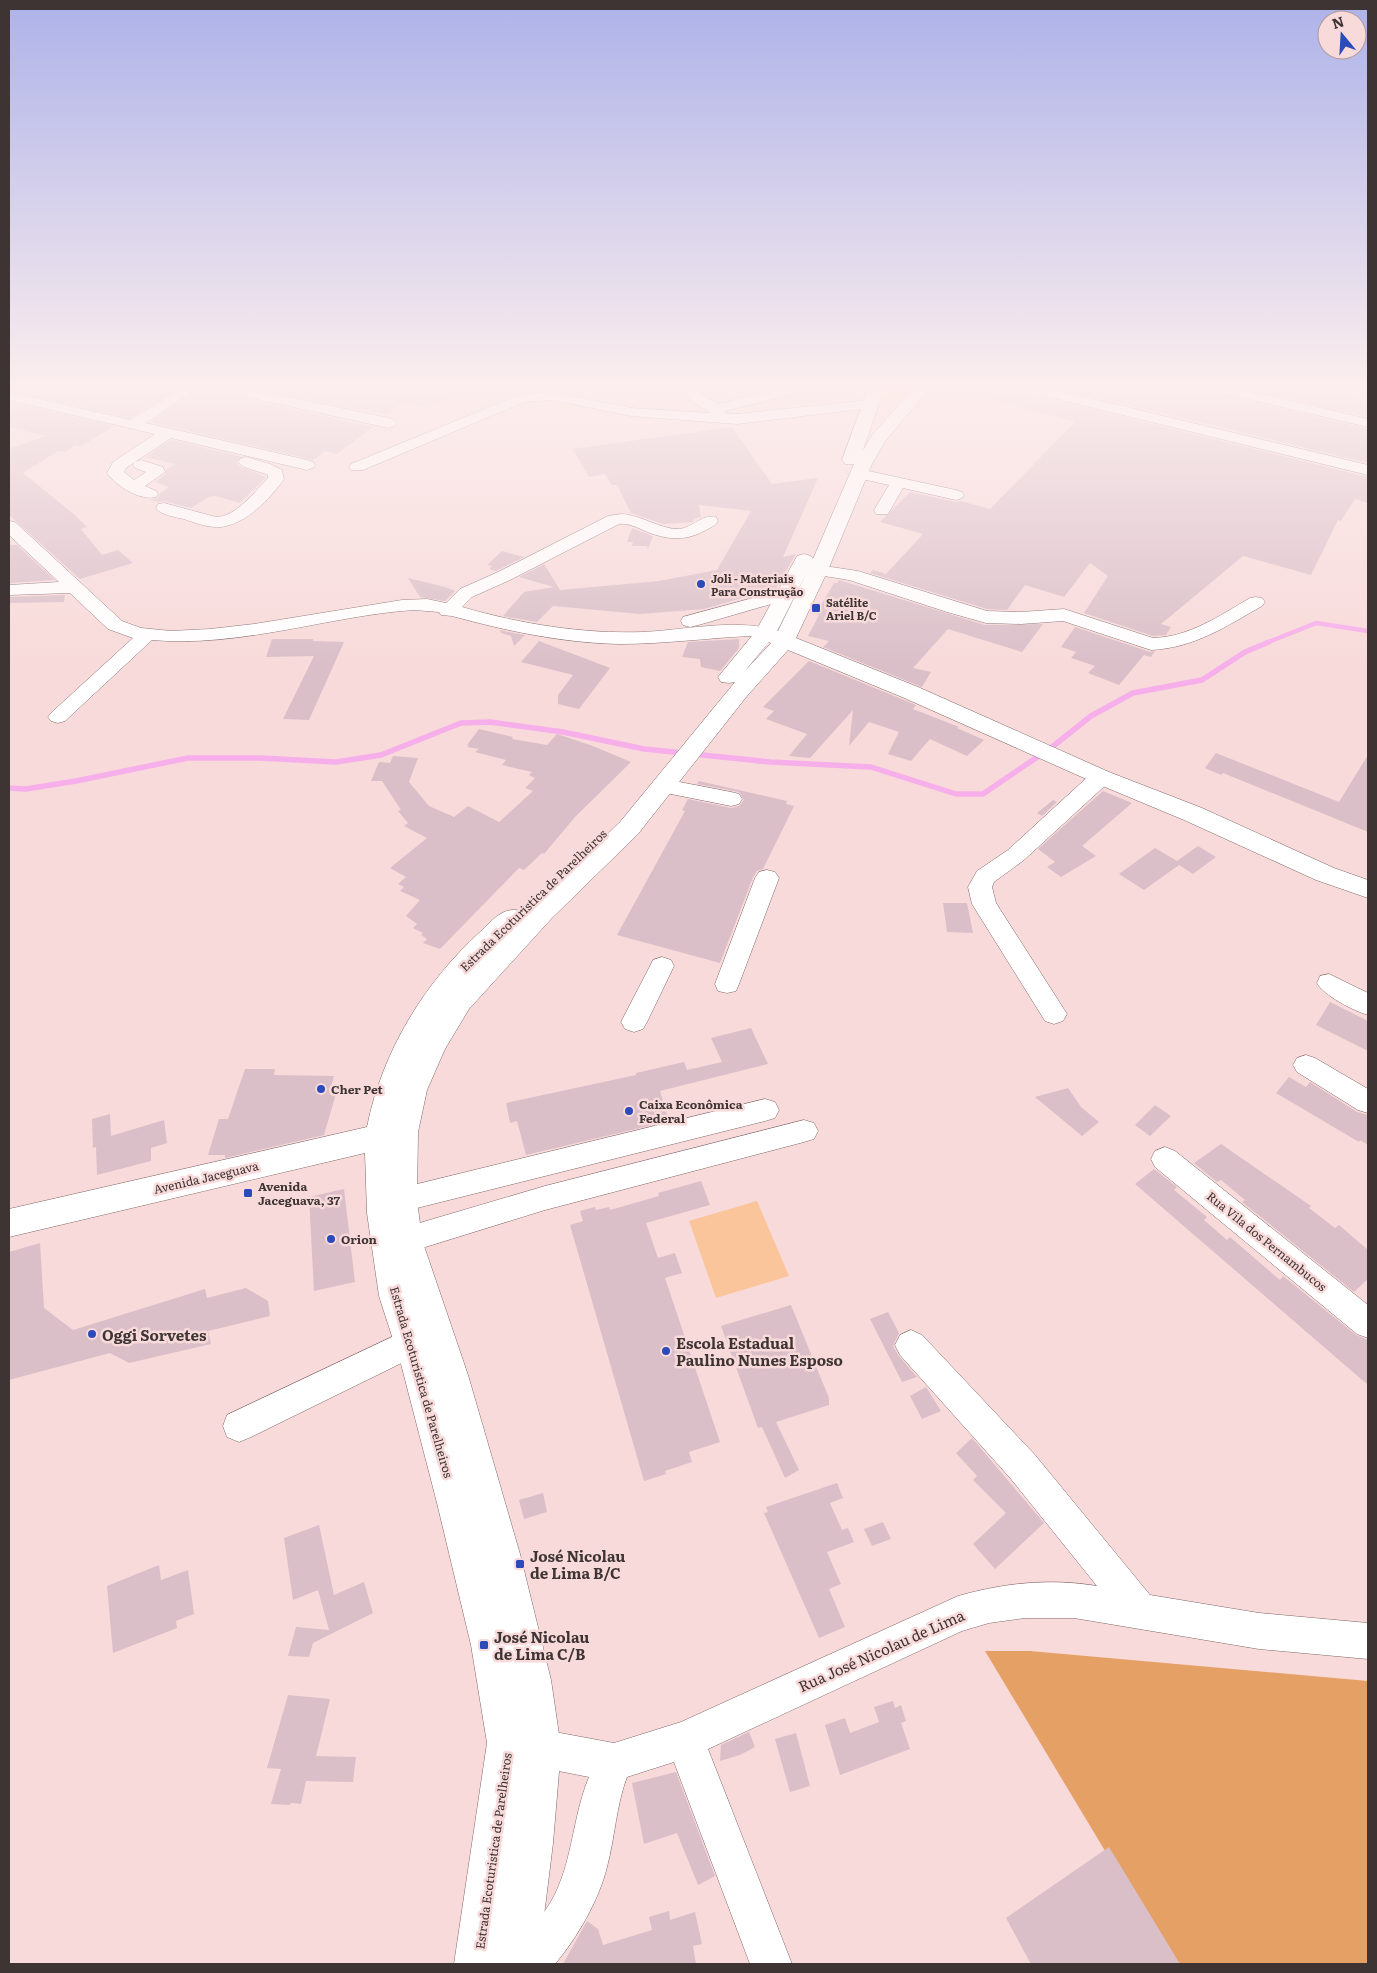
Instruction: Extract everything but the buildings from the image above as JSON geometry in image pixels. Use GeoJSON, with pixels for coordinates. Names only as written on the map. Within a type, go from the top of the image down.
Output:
{"type":"FeatureCollection","features":[{"type":"Feature","properties":{"kind":"main road"},"geometry":{"type":"LineString","coordinates":[[774,637],[786,594],[820,531],[842,481]]}},
{"type":"Feature","properties":{"kind":"main road"},"geometry":{"type":"LineString","coordinates":[[774,637],[818,570],[856,481]]}},
{"type":"Feature","properties":{"kind":"main road"},"geometry":{"type":"LineString","coordinates":[[774,637],[910,692],[1101,778],[1192,814],[1324,874],[1368,890]]}},
{"type":"Feature","properties":{"kind":"main road","name":"Estrada Ecoturistica de Parelheiros"},"geometry":{"type":"LineString","coordinates":[[524,1745],[488,1635],[456,1504],[396,1296],[383,1213],[391,1134],[432,1045],[459,1002],[499,952],[629,828],[675,763],[739,691],[774,637]]}},
{"type":"Feature","properties":{"kind":"main road","name":"Estrada Ecoturistica de Parelheiros"},"geometry":{"type":"LineString","coordinates":[[391,1134],[406,1240],[451,1375],[501,1554],[532,1680],[524,1745],[531,1843],[498,1963]]}},
{"type":"Feature","properties":{"kind":"main road","name":"Avenida Jaceguava"},"geometry":{"type":"LineString","coordinates":[[9,1223],[391,1134]]}},
{"type":"Feature","properties":{"kind":"street"},"geometry":{"type":"LineString","coordinates":[[125,481],[133,487],[150,494]]}},
{"type":"Feature","properties":{"kind":"street"},"geometry":{"type":"LineString","coordinates":[[133,487],[142,481]]}},
{"type":"Feature","properties":{"kind":"street"},"geometry":{"type":"LineString","coordinates":[[164,508],[220,522],[230,519],[254,502],[274,481]]}},
{"type":"Feature","properties":{"kind":"street"},"geometry":{"type":"LineString","coordinates":[[894,481],[956,495]]}},
{"type":"Feature","properties":{"kind":"street"},"geometry":{"type":"LineString","coordinates":[[882,510],[899,482]]}},
{"type":"Feature","properties":{"kind":"street"},"geometry":{"type":"LineString","coordinates":[[448,611],[466,593],[504,576],[614,520],[629,518],[667,534],[686,533],[710,521]]}},
{"type":"Feature","properties":{"kind":"street"},"geometry":{"type":"LineString","coordinates":[[9,526],[72,586],[120,628],[147,634],[229,633],[417,603],[502,624],[606,638],[640,638],[750,630],[774,637]]}},
{"type":"Feature","properties":{"kind":"street"},"geometry":{"type":"LineString","coordinates":[[818,570],[852,575],[986,617],[1021,618],[1064,615],[1151,644],[1166,645],[1188,639],[1256,602]]}},
{"type":"Feature","properties":{"kind":"street"},"geometry":{"type":"LineString","coordinates":[[9,590],[72,586]]}},
{"type":"Feature","properties":{"kind":"street"},"geometry":{"type":"LineString","coordinates":[[554,632],[563,626],[572,624],[653,624],[692,621],[730,612],[753,603],[786,594]]}},
{"type":"Feature","properties":{"kind":"street"},"geometry":{"type":"LineString","coordinates":[[58,717],[147,634]]}},
{"type":"Feature","properties":{"kind":"street"},"geometry":{"type":"LineString","coordinates":[[675,763],[731,799]]}},
{"type":"Feature","properties":{"kind":"street"},"geometry":{"type":"LineString","coordinates":[[1054,1014],[984,904],[980,888],[985,877],[1016,855],[1101,778]]}},
{"type":"Feature","properties":{"kind":"street"},"geometry":{"type":"LineString","coordinates":[[726,984],[767,878]]}},
{"type":"Feature","properties":{"kind":"street"},"geometry":{"type":"LineString","coordinates":[[634,1022],[662,966]]}},
{"type":"Feature","properties":{"kind":"street"},"geometry":{"type":"LineString","coordinates":[[1329,983],[1368,1005]]}},
{"type":"Feature","properties":{"kind":"street"},"geometry":{"type":"LineString","coordinates":[[1306,1065],[1368,1102]]}},
{"type":"Feature","properties":{"kind":"street"},"geometry":{"type":"LineString","coordinates":[[401,1200],[765,1110]]}},
{"type":"Feature","properties":{"kind":"street"},"geometry":{"type":"LineString","coordinates":[[406,1240],[545,1198],[804,1131]]}},
{"type":"Feature","properties":{"kind":"street","name":"Rua Vila dos Pernambucos"},"geometry":{"type":"LineString","coordinates":[[1165,1159],[1368,1324]]}},
{"type":"Feature","properties":{"kind":"street"},"geometry":{"type":"LineString","coordinates":[[239,1426],[411,1344]]}},
{"type":"Feature","properties":{"kind":"street"},"geometry":{"type":"LineString","coordinates":[[911,1345],[1023,1467],[1141,1612]]}},
{"type":"Feature","properties":{"kind":"street","name":"Rua José Nicolau de Lima"},"geometry":{"type":"LineString","coordinates":[[524,1745],[614,1762],[685,1740],[958,1614],[989,1605],[1025,1600],[1074,1600],[1259,1631],[1368,1641]]}},
{"type":"Feature","properties":{"kind":"street"},"geometry":{"type":"LineString","coordinates":[[685,1740],[771,1964]]}},
{"type":"Feature","properties":{"kind":"street"},"geometry":{"type":"LineString","coordinates":[[498,1963],[540,1950],[557,1930],[572,1904],[587,1868],[600,1797],[614,1762]]}},
{"type":"Feature","properties":{"kind":"shaded area"},"geometry":{"type":"Polygon","coordinates":[[[757,1201],[789,1276],[716,1298],[689,1221],[757,1201]]]}},
{"type":"Feature","properties":{"kind":"shaded area"},"geometry":{"type":"Polygon","coordinates":[[[985,1651],[1030,1651],[1368,1681],[1368,1964],[1173,1964],[985,1651]]]}},
{"type":"Feature","properties":{"kind":"waterway"},"geometry":{"type":"LineString","coordinates":[[1266,643],[1316,623],[1368,631]]}},
{"type":"Feature","properties":{"kind":"waterway"},"geometry":{"type":"LineString","coordinates":[[9,788],[26,789],[76,781],[188,758],[260,758],[336,762],[381,755],[461,723],[490,722],[563,732],[644,749],[770,762],[871,767],[956,794],[983,794],[1052,747],[1091,716],[1133,693],[1202,680],[1245,652],[1269,642]]}},
{"type":"Feature","properties":{"kind":"place","name":"Joli - Materiais Para Construção"},"geometry":{"type":"Point","coordinates":[701,584]}},
{"type":"Feature","properties":{"kind":"place","name":"Satélite Ariel B/C"},"geometry":{"type":"Point","coordinates":[816,608]}},
{"type":"Feature","properties":{"kind":"place","name":"Cher Pet"},"geometry":{"type":"Point","coordinates":[321,1089]}},
{"type":"Feature","properties":{"kind":"place","name":"Caixa Econômica Federal"},"geometry":{"type":"Point","coordinates":[629,1111]}},
{"type":"Feature","properties":{"kind":"place","name":"Avenida Jaceguava, 37"},"geometry":{"type":"Point","coordinates":[248,1193]}},
{"type":"Feature","properties":{"kind":"place","name":"Orion"},"geometry":{"type":"Point","coordinates":[331,1239]}},
{"type":"Feature","properties":{"kind":"place","name":"Oggi Sorvetes"},"geometry":{"type":"Point","coordinates":[92,1334]}},
{"type":"Feature","properties":{"kind":"place","name":"Escola Estadual Paulino Nunes Esposo"},"geometry":{"type":"Point","coordinates":[666,1351]}},
{"type":"Feature","properties":{"kind":"place","name":"José Nicolau de Lima B/C"},"geometry":{"type":"Point","coordinates":[520,1564]}},
{"type":"Feature","properties":{"kind":"place","name":"José Nicolau de Lima C/B"},"geometry":{"type":"Point","coordinates":[484,1645]}}]}
